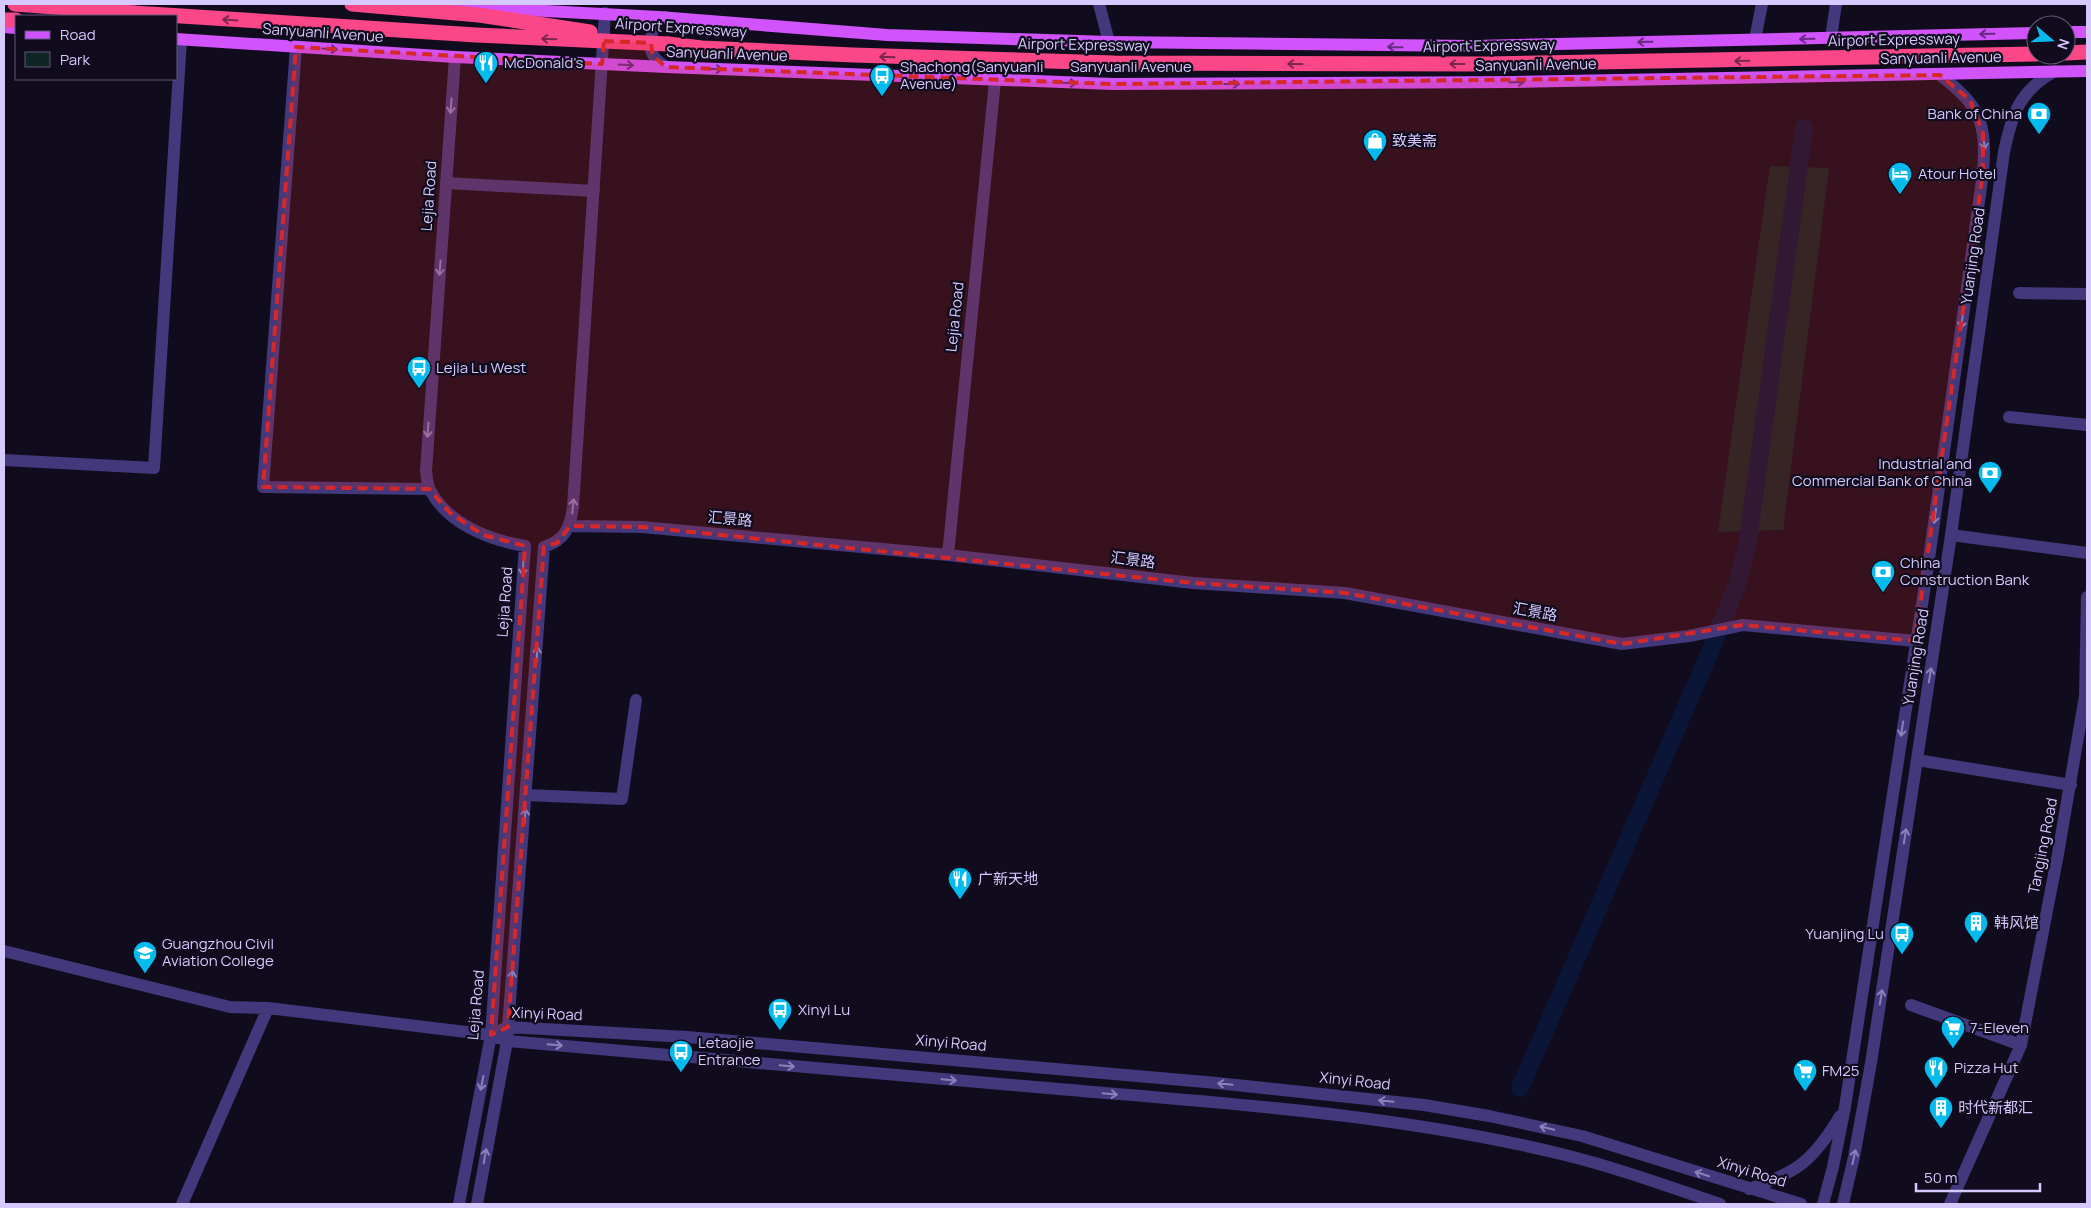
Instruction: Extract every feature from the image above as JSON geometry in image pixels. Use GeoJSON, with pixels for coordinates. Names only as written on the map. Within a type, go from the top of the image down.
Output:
{"type":"FeatureCollection","features":[{"type":"Feature","properties":{"kind":"highway"},"geometry":{"type":"LineString","coordinates":[[15,4],[134,14]]}},
{"type":"Feature","properties":{"kind":"highway"},"geometry":{"type":"LineString","coordinates":[[352,4],[479,15],[668,44]]}},
{"type":"Feature","properties":{"kind":"highway"},"geometry":{"type":"LineString","coordinates":[[109,15],[134,14]]}},
{"type":"Feature","properties":{"kind":"highway","name":"Airport Expressway"},"geometry":{"type":"LineString","coordinates":[[134,14],[150,15]]}},
{"type":"Feature","properties":{"kind":"highway","name":"Airport Expressway"},"geometry":{"type":"LineString","coordinates":[[178,17],[476,35],[668,44],[702,48],[889,57],[1114,63],[1488,64],[2026,54]]}},
{"type":"Feature","properties":{"kind":"main road","name":"Sanyuanli Avenue"},"geometry":{"type":"LineString","coordinates":[[382,4],[605,13],[887,36],[1109,42],[1400,47],[2026,33]]}},
{"type":"Feature","properties":{"kind":"main road","name":"Sanyuanli Avenue"},"geometry":{"type":"LineString","coordinates":[[178,40],[666,68],[1113,84],[1369,84],[2087,71]]}},
{"type":"Feature","properties":{"kind":"street"},"geometry":{"type":"LineString","coordinates":[[1099,4],[1109,42]]}},
{"type":"Feature","properties":{"kind":"street"},"geometry":{"type":"LineString","coordinates":[[1755,40],[1762,4]]}},
{"type":"Feature","properties":{"kind":"street"},"geometry":{"type":"LineString","coordinates":[[1831,38],[1836,4]]}},
{"type":"Feature","properties":{"kind":"street"},"geometry":{"type":"LineString","coordinates":[[296,47],[263,487],[429,489],[450,513],[465,525],[483,535],[504,542],[544,547],[557,543],[570,526],[573,507],[605,13]]}},
{"type":"Feature","properties":{"kind":"street"},"geometry":{"type":"LineString","coordinates":[[666,18],[656,22],[650,48],[653,56],[666,68]]}},
{"type":"Feature","properties":{"kind":"street","name":"Lejia Road"},"geometry":{"type":"LineString","coordinates":[[429,489],[426,471],[426,452],[454,57]]}},
{"type":"Feature","properties":{"kind":"street","name":"Yuanjing Road"},"geometry":{"type":"LineString","coordinates":[[1843,1204],[1865,1099],[1951,535],[2000,180],[2009,130],[2012,117],[2026,93],[2041,79],[2055,72]]}},
{"type":"Feature","properties":{"kind":"street","name":"Yuanjing Road"},"geometry":{"type":"LineString","coordinates":[[1823,1204],[1833,1168],[1845,1107],[1937,504],[1985,152],[1983,133],[1978,116],[1970,100],[1940,75]]}},
{"type":"Feature","properties":{"kind":"street"},"geometry":{"type":"LineString","coordinates":[[4,460],[154,468],[176,80]]}},
{"type":"Feature","properties":{"kind":"street","name":"Lejia Road"},"geometry":{"type":"LineString","coordinates":[[948,555],[995,81]]}},
{"type":"Feature","properties":{"kind":"street"},"geometry":{"type":"LineString","coordinates":[[446,183],[594,191]]}},
{"type":"Feature","properties":{"kind":"street"},"geometry":{"type":"LineString","coordinates":[[2019,292],[2087,294]]}},
{"type":"Feature","properties":{"kind":"street"},"geometry":{"type":"LineString","coordinates":[[2009,417],[2087,424]]}},
{"type":"Feature","properties":{"kind":"street","name":"汇景路"},"geometry":{"type":"LineString","coordinates":[[570,526],[642,527],[948,555],[1193,583],[1346,593],[1622,644],[1689,636],[1743,625],[1915,641]]}},
{"type":"Feature","properties":{"kind":"street"},"geometry":{"type":"LineString","coordinates":[[1951,535],[2087,553]]}},
{"type":"Feature","properties":{"kind":"street","name":"Lejia Road"},"geometry":{"type":"LineString","coordinates":[[459,1204],[491,1035],[525,546]]}},
{"type":"Feature","properties":{"kind":"street"},"geometry":{"type":"LineString","coordinates":[[477,1204],[508,1027],[544,547]]}},
{"type":"Feature","properties":{"kind":"street","name":"Tangjing Road"},"geometry":{"type":"LineString","coordinates":[[1950,1204],[2021,1045],[2071,785],[2085,696],[2087,597]]}},
{"type":"Feature","properties":{"kind":"street"},"geometry":{"type":"LineString","coordinates":[[526,795],[622,798],[636,700]]}},
{"type":"Feature","properties":{"kind":"street"},"geometry":{"type":"LineString","coordinates":[[1917,760],[2071,785]]}},
{"type":"Feature","properties":{"kind":"street"},"geometry":{"type":"LineString","coordinates":[[4,951],[230,1007],[268,1008],[491,1035]]}},
{"type":"Feature","properties":{"kind":"street"},"geometry":{"type":"LineString","coordinates":[[1911,1005],[2021,1045]]}},
{"type":"Feature","properties":{"kind":"street"},"geometry":{"type":"LineString","coordinates":[[182,1204],[268,1008]]}},
{"type":"Feature","properties":{"kind":"street","name":"Xinyi Road"},"geometry":{"type":"LineString","coordinates":[[491,1035],[508,1027],[687,1037],[1217,1083],[1424,1105],[1582,1136],[1802,1204]]}},
{"type":"Feature","properties":{"kind":"street","name":"Xinyi Road"},"geometry":{"type":"LineString","coordinates":[[491,1035],[506,1041],[1216,1103],[1382,1122],[1482,1137],[1599,1163],[1720,1204]]}},
{"type":"Feature","properties":{"kind":"street"},"geometry":{"type":"LineString","coordinates":[[1749,1189],[1785,1175],[1802,1165],[1828,1135],[1845,1107]]}},
{"type":"Feature","properties":{"kind":"highlighted area"},"geometry":{"type":"Polygon","coordinates":[[[604,41],[651,43],[653,56],[666,67],[1113,84],[1940,75],[1970,100],[1983,133],[1983,173],[1915,641],[1743,625],[1622,644],[1345,593],[1193,583],[642,527],[570,526],[557,543],[544,547],[508,1027],[491,1035],[525,546],[483,535],[450,513],[429,489],[263,487],[296,47],[602,64],[604,41]]]}},
{"type":"Feature","properties":{"kind":"green space"},"geometry":{"type":"Polygon","coordinates":[[[1770,166],[1829,168],[1783,530],[1718,532],[1770,166]]]}},
{"type":"Feature","properties":{"kind":"waterway"},"geometry":{"type":"LineString","coordinates":[[1520,1088],[1709,654],[1737,585],[1748,541],[1804,128]]}},
{"type":"Feature","properties":{"kind":"place","name":"McDonald's"},"geometry":{"type":"Point","coordinates":[486,84]}},
{"type":"Feature","properties":{"kind":"place","name":"Shachong(Sanyuanli Avenue)"},"geometry":{"type":"Point","coordinates":[882,97]}},
{"type":"Feature","properties":{"kind":"place","name":"Bank of China"},"geometry":{"type":"Point","coordinates":[2039,135]}},
{"type":"Feature","properties":{"kind":"place","name":"致美斋"},"geometry":{"type":"Point","coordinates":[1375,162]}},
{"type":"Feature","properties":{"kind":"place","name":"Atour Hotel"},"geometry":{"type":"Point","coordinates":[1900,195]}},
{"type":"Feature","properties":{"kind":"place","name":"Lejia Lu West"},"geometry":{"type":"Point","coordinates":[419,389]}},
{"type":"Feature","properties":{"kind":"place","name":"Industrial and Commercial Bank of China"},"geometry":{"type":"Point","coordinates":[1990,494]}},
{"type":"Feature","properties":{"kind":"place","name":"China Construction Bank"},"geometry":{"type":"Point","coordinates":[1883,593]}},
{"type":"Feature","properties":{"kind":"place","name":"广新天地"},"geometry":{"type":"Point","coordinates":[960,900]}},
{"type":"Feature","properties":{"kind":"place","name":"韩风馆"},"geometry":{"type":"Point","coordinates":[1976,944]}},
{"type":"Feature","properties":{"kind":"place","name":"Yuanjing Lu"},"geometry":{"type":"Point","coordinates":[1902,955]}},
{"type":"Feature","properties":{"kind":"place","name":"Guangzhou Civil Aviation College"},"geometry":{"type":"Point","coordinates":[145,974]}},
{"type":"Feature","properties":{"kind":"place","name":"Xinyi Lu"},"geometry":{"type":"Point","coordinates":[780,1031]}},
{"type":"Feature","properties":{"kind":"place","name":"7-Eleven"},"geometry":{"type":"Point","coordinates":[1953,1049]}},
{"type":"Feature","properties":{"kind":"place","name":"Letaojie Entrance"},"geometry":{"type":"Point","coordinates":[681,1073]}},
{"type":"Feature","properties":{"kind":"place","name":"Pizza Hut"},"geometry":{"type":"Point","coordinates":[1936,1089]}},
{"type":"Feature","properties":{"kind":"place","name":"FM25"},"geometry":{"type":"Point","coordinates":[1805,1092]}},
{"type":"Feature","properties":{"kind":"place","name":"时代新都汇"},"geometry":{"type":"Point","coordinates":[1941,1129]}}]}
